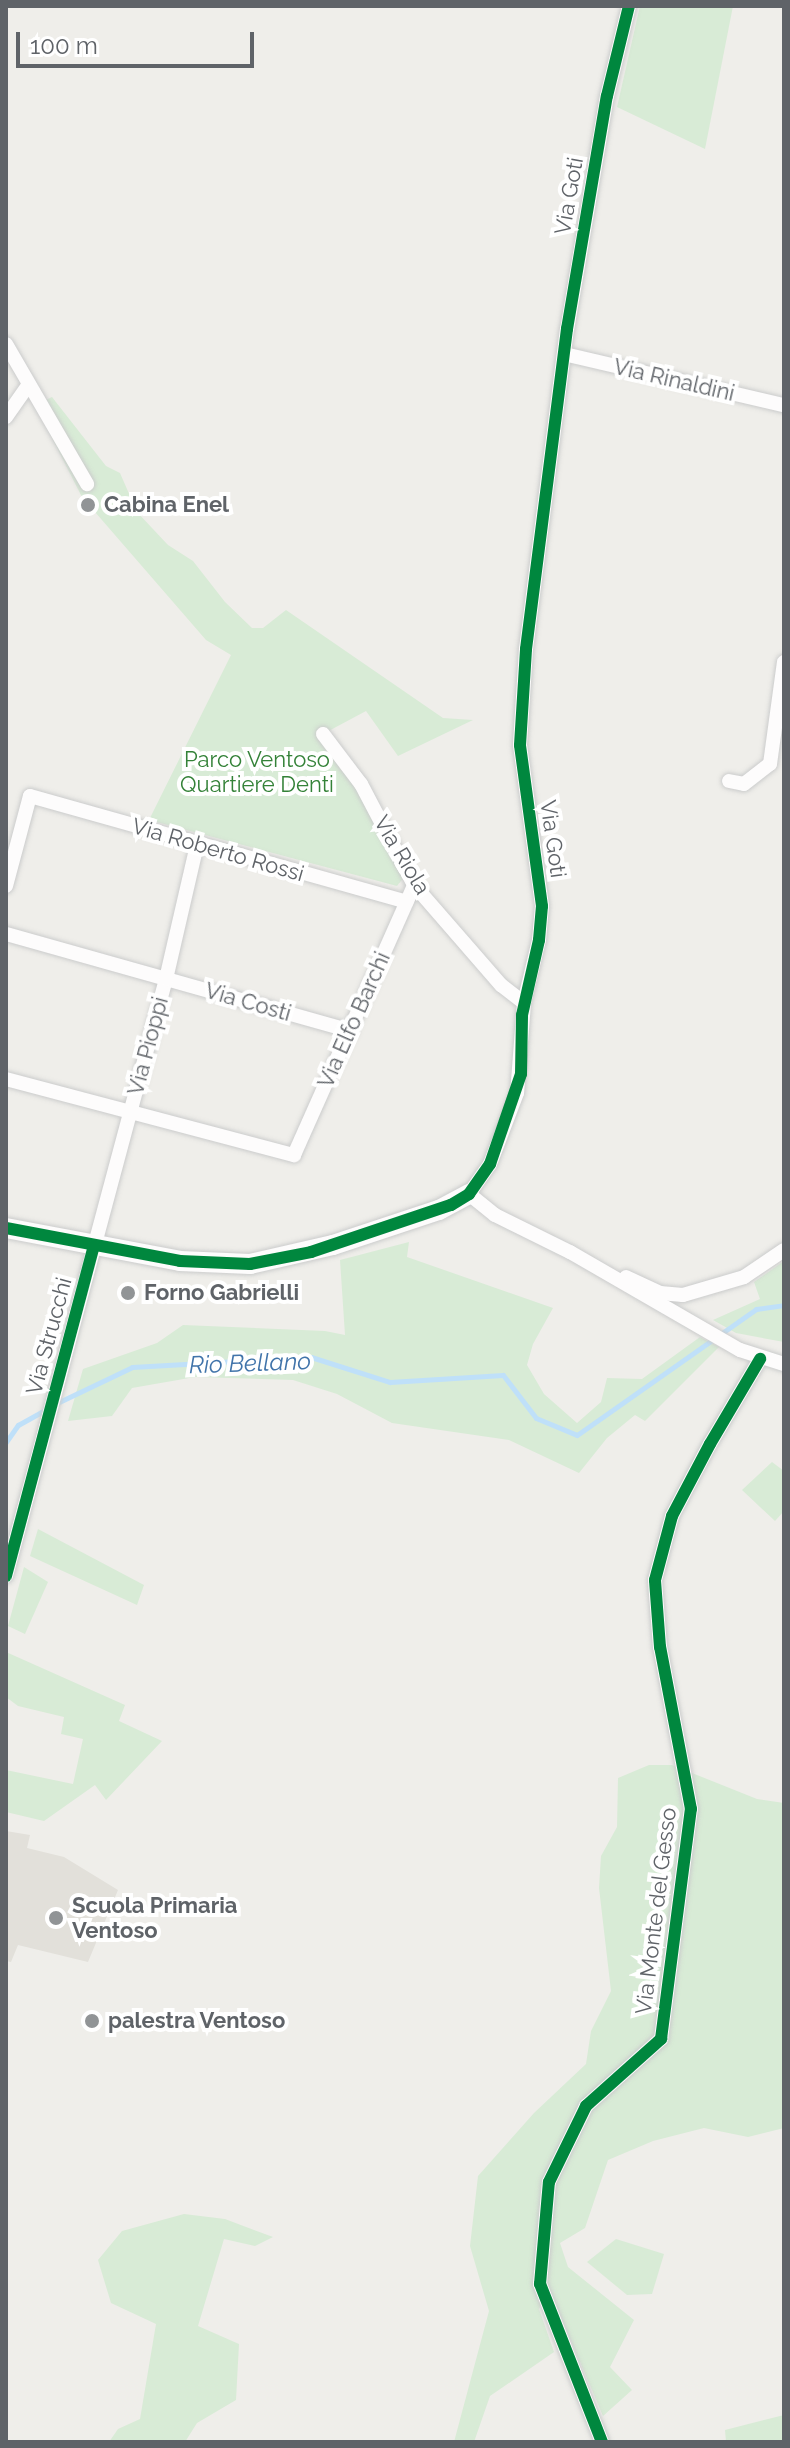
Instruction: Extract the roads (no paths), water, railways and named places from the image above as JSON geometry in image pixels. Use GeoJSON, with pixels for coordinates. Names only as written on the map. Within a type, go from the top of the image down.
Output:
{"type":"FeatureCollection","features":[{"type":"Feature","properties":{"kind":"street","name":"Via Goti"},"geometry":{"type":"LineString","coordinates":[[6,1228],[180,1261],[235,1264],[270,1261],[333,1245],[439,1210],[469,1194],[490,1164],[517,1093],[522,1060],[524,1003],[539,940],[542,906],[520,745],[526,649],[588,195],[629,6]]}},
{"type":"Feature","properties":{"kind":"street"},"geometry":{"type":"LineString","coordinates":[[6,344],[87,484]]}},
{"type":"Feature","properties":{"kind":"street","name":"Via Rinaldini"},"geometry":{"type":"LineString","coordinates":[[564,354],[784,405]]}},
{"type":"Feature","properties":{"kind":"street"},"geometry":{"type":"LineString","coordinates":[[6,417],[28,385]]}},
{"type":"Feature","properties":{"kind":"street"},"geometry":{"type":"LineString","coordinates":[[729,781],[744,784],[770,764],[784,662]]}},
{"type":"Feature","properties":{"kind":"street","name":"Via Riola"},"geometry":{"type":"LineString","coordinates":[[323,734],[361,784],[414,885],[501,985],[524,1003]]}},
{"type":"Feature","properties":{"kind":"street","name":"Via Roberto Rossi"},"geometry":{"type":"LineString","coordinates":[[6,886],[30,796],[406,902]]}},
{"type":"Feature","properties":{"kind":"street","name":"Via Pioppi"},"geometry":{"type":"LineString","coordinates":[[94,1245],[166,979],[197,845]]}},
{"type":"Feature","properties":{"kind":"street","name":"Via Elfo Barchi"},"geometry":{"type":"LineString","coordinates":[[130,1112],[294,1155],[414,885]]}},
{"type":"Feature","properties":{"kind":"street","name":"Via Costi"},"geometry":{"type":"LineString","coordinates":[[6,934],[351,1031]]}},
{"type":"Feature","properties":{"kind":"street"},"geometry":{"type":"LineString","coordinates":[[6,1079],[130,1112]]}},
{"type":"Feature","properties":{"kind":"street"},"geometry":{"type":"LineString","coordinates":[[469,1194],[495,1215],[570,1252],[726,1342],[760,1359],[784,1364]]}},
{"type":"Feature","properties":{"kind":"street","name":"Via Strucchi"},"geometry":{"type":"LineString","coordinates":[[6,1576],[94,1245]]}},
{"type":"Feature","properties":{"kind":"street"},"geometry":{"type":"LineString","coordinates":[[610,1276],[634,1279],[660,1293],[683,1295],[744,1277],[784,1250]]}},
{"type":"Feature","properties":{"kind":"street","name":"Via Monte del Gesso"},"geometry":{"type":"LineString","coordinates":[[602,2442],[540,2284],[549,2182],[586,2106],[661,2039],[691,1809],[660,1647],[655,1580],[672,1516],[760,1359]]}},
{"type":"Feature","properties":{"kind":"waterway","name":"Rio Bellano"},"geometry":{"type":"LineString","coordinates":[[57,1403],[132,1367],[311,1357],[390,1382],[503,1375],[536,1418],[577,1435],[756,1309],[784,1305]]}},
{"type":"Feature","properties":{"kind":"waterway","name":"Rio Bellano"},"geometry":{"type":"LineString","coordinates":[[6,1442],[18,1425],[49,1408]]}},
{"type":"Feature","properties":{"kind":"place","name":"Cabina Enel"},"geometry":{"type":"Point","coordinates":[88,505]}},
{"type":"Feature","properties":{"kind":"place","name":"Forno Gabrielli"},"geometry":{"type":"Point","coordinates":[128,1293]}},
{"type":"Feature","properties":{"kind":"place","name":"Scuola Primaria Ventoso"},"geometry":{"type":"Point","coordinates":[56,1918]}},
{"type":"Feature","properties":{"kind":"place","name":"palestra Ventoso"},"geometry":{"type":"Point","coordinates":[92,2021]}},
{"type":"Feature","properties":{"kind":"park label","name":"Parco Ventoso Quartiere Denti"},"geometry":{"type":"Point","coordinates":[257,772]}}]}
